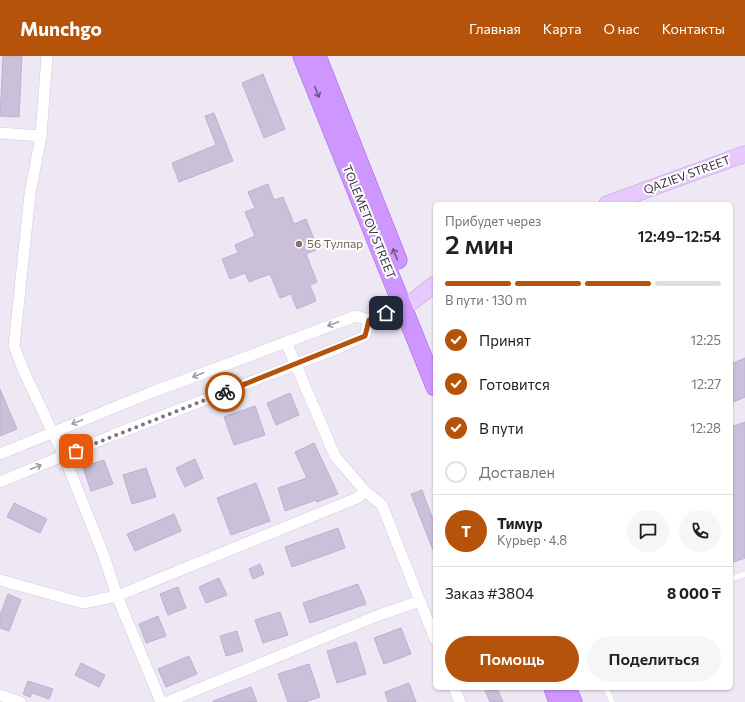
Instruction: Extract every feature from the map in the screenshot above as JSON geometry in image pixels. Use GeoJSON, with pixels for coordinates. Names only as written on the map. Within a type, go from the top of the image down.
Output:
{"type":"FeatureCollection","features":[{"type":"Feature","properties":{"kind":"main road","name":"TOLEMETOV STREET"},"geometry":{"type":"LineString","coordinates":[[302,56],[339,130],[408,303],[433,381]]}},
{"type":"Feature","properties":{"kind":"main road","name":"TOLEMETOV STREET"},"geometry":{"type":"LineString","coordinates":[[317,56],[339,130]]}},
{"type":"Feature","properties":{"kind":"main road","name":"TOLEMETOV STREET"},"geometry":{"type":"LineString","coordinates":[[408,303],[433,352]]}},
{"type":"Feature","properties":{"kind":"main road"},"geometry":{"type":"LineString","coordinates":[[554,690],[558,702]]}},
{"type":"Feature","properties":{"kind":"main road"},"geometry":{"type":"LineString","coordinates":[[568,690],[573,702]]}},
{"type":"Feature","properties":{"kind":"street"},"geometry":{"type":"LineString","coordinates":[[47,56],[41,136],[30,194],[14,346],[25,374],[64,456],[104,556],[117,596],[161,702]]}},
{"type":"Feature","properties":{"kind":"street"},"geometry":{"type":"LineString","coordinates":[[0,134],[41,136]]}},
{"type":"Feature","properties":{"kind":"street","name":"QAZIEV STREET"},"geometry":{"type":"LineString","coordinates":[[615,202],[745,154]]}},
{"type":"Feature","properties":{"kind":"street"},"geometry":{"type":"LineString","coordinates":[[0,454],[53,432],[356,316],[369,320],[408,303],[433,285]]}},
{"type":"Feature","properties":{"kind":"street"},"geometry":{"type":"LineString","coordinates":[[0,482],[365,336],[369,320]]}},
{"type":"Feature","properties":{"kind":"street"},"geometry":{"type":"LineString","coordinates":[[286,342],[335,456],[365,491],[382,505],[433,634]]}},
{"type":"Feature","properties":{"kind":"street"},"geometry":{"type":"LineString","coordinates":[[0,580],[83,603],[117,596],[357,498],[365,491]]}},
{"type":"Feature","properties":{"kind":"street"},"geometry":{"type":"LineString","coordinates":[[166,702],[379,615],[420,601]]}},
{"type":"Feature","properties":{"kind":"street"},"geometry":{"type":"LineString","coordinates":[[455,690],[460,702]]}},
{"type":"Feature","properties":{"kind":"street"},"geometry":{"type":"LineString","coordinates":[[0,695],[20,702]]}},
{"type":"Feature","properties":{"kind":"lane"},"geometry":{"type":"LineString","coordinates":[[733,578],[745,574]]}},
{"type":"Feature","properties":{"kind":"lane"},"geometry":{"type":"LineString","coordinates":[[607,690],[612,702]]}},
{"type":"Feature","properties":{"kind":"building"},"geometry":{"type":"Polygon","coordinates":[[[3,56],[22,56],[19,117],[0,116],[3,56]]]}},
{"type":"Feature","properties":{"kind":"building"},"geometry":{"type":"Polygon","coordinates":[[[263,74],[285,129],[264,138],[242,83],[263,74]]]}},
{"type":"Feature","properties":{"kind":"building"},"geometry":{"type":"Polygon","coordinates":[[[214,113],[233,161],[179,182],[172,163],[216,145],[205,116],[214,113]]]}},
{"type":"Feature","properties":{"kind":"building"},"geometry":{"type":"Polygon","coordinates":[[[268,184],[274,200],[283,197],[294,224],[306,219],[318,249],[306,254],[317,282],[310,285],[316,301],[297,309],[291,294],[280,298],[270,274],[249,282],[245,273],[230,279],[222,259],[238,253],[235,245],[255,236],[245,212],[255,208],[248,192],[268,184]]]}},
{"type":"Feature","properties":{"kind":"building"},"geometry":{"type":"Polygon","coordinates":[[[745,358],[745,397],[733,402],[733,363],[745,358]]]}},
{"type":"Feature","properties":{"kind":"building"},"geometry":{"type":"Polygon","coordinates":[[[0,389],[17,429],[0,436],[0,389]]]}},
{"type":"Feature","properties":{"kind":"building"},"geometry":{"type":"Polygon","coordinates":[[[290,393],[299,415],[276,425],[267,403],[290,393]]]}},
{"type":"Feature","properties":{"kind":"building"},"geometry":{"type":"Polygon","coordinates":[[[255,406],[265,435],[234,445],[224,417],[255,406]]]}},
{"type":"Feature","properties":{"kind":"building"},"geometry":{"type":"Polygon","coordinates":[[[745,422],[745,558],[733,562],[733,426],[745,422]]]}},
{"type":"Feature","properties":{"kind":"building"},"geometry":{"type":"Polygon","coordinates":[[[314,443],[338,494],[317,502],[316,500],[285,511],[278,488],[307,478],[295,452],[314,443]]]}},
{"type":"Feature","properties":{"kind":"building"},"geometry":{"type":"Polygon","coordinates":[[[195,459],[203,478],[185,487],[176,468],[195,459]]]}},
{"type":"Feature","properties":{"kind":"building"},"geometry":{"type":"Polygon","coordinates":[[[104,460],[113,484],[91,491],[83,467],[104,460]]]}},
{"type":"Feature","properties":{"kind":"building"},"geometry":{"type":"Polygon","coordinates":[[[146,468],[156,497],[132,504],[123,475],[146,468]]]}},
{"type":"Feature","properties":{"kind":"building"},"geometry":{"type":"Polygon","coordinates":[[[256,483],[270,521],[231,535],[217,498],[256,483]]]}},
{"type":"Feature","properties":{"kind":"building"},"geometry":{"type":"Polygon","coordinates":[[[422,490],[433,520],[433,550],[411,494],[422,490]]]}},
{"type":"Feature","properties":{"kind":"building"},"geometry":{"type":"Polygon","coordinates":[[[14,503],[47,519],[40,533],[7,517],[14,503]]]}},
{"type":"Feature","properties":{"kind":"building"},"geometry":{"type":"Polygon","coordinates":[[[174,514],[181,531],[135,551],[127,534],[174,514]]]}},
{"type":"Feature","properties":{"kind":"building"},"geometry":{"type":"Polygon","coordinates":[[[338,528],[345,548],[292,567],[285,547],[338,528]]]}},
{"type":"Feature","properties":{"kind":"building"},"geometry":{"type":"Polygon","coordinates":[[[260,564],[264,574],[253,579],[249,569],[260,564]]]}},
{"type":"Feature","properties":{"kind":"building"},"geometry":{"type":"Polygon","coordinates":[[[219,578],[227,595],[206,603],[199,587],[219,578]]]}},
{"type":"Feature","properties":{"kind":"building"},"geometry":{"type":"Polygon","coordinates":[[[358,584],[366,604],[310,623],[303,603],[358,584]]]}},
{"type":"Feature","properties":{"kind":"building"},"geometry":{"type":"Polygon","coordinates":[[[178,587],[186,608],[168,615],[160,594],[178,587]]]}},
{"type":"Feature","properties":{"kind":"building"},"geometry":{"type":"Polygon","coordinates":[[[8,594],[21,600],[9,631],[0,628],[0,615],[8,594]]]}},
{"type":"Feature","properties":{"kind":"building"},"geometry":{"type":"Polygon","coordinates":[[[280,612],[288,635],[263,643],[255,620],[280,612]]]}},
{"type":"Feature","properties":{"kind":"building"},"geometry":{"type":"Polygon","coordinates":[[[158,616],[166,636],[146,643],[139,624],[158,616]]]}},
{"type":"Feature","properties":{"kind":"building"},"geometry":{"type":"Polygon","coordinates":[[[401,628],[411,654],[384,664],[374,638],[401,628]]]}},
{"type":"Feature","properties":{"kind":"building"},"geometry":{"type":"Polygon","coordinates":[[[237,631],[243,651],[226,656],[220,636],[237,631]]]}},
{"type":"Feature","properties":{"kind":"building"},"geometry":{"type":"Polygon","coordinates":[[[356,642],[366,674],[337,683],[327,651],[356,642]]]}},
{"type":"Feature","properties":{"kind":"building"},"geometry":{"type":"Polygon","coordinates":[[[189,656],[197,674],[166,687],[158,669],[189,656]]]}},
{"type":"Feature","properties":{"kind":"building"},"geometry":{"type":"Polygon","coordinates":[[[81,663],[105,675],[99,687],[75,675],[81,663]]]}},
{"type":"Feature","properties":{"kind":"building"},"geometry":{"type":"Polygon","coordinates":[[[309,664],[320,697],[305,702],[288,702],[278,674],[309,664]]]}},
{"type":"Feature","properties":{"kind":"building"},"geometry":{"type":"Polygon","coordinates":[[[28,681],[53,689],[49,699],[32,693],[30,697],[23,694],[28,681]]]}},
{"type":"Feature","properties":{"kind":"building"},"geometry":{"type":"Polygon","coordinates":[[[409,683],[416,702],[388,702],[385,692],[409,683]]]}},
{"type":"Feature","properties":{"kind":"building"},"geometry":{"type":"Polygon","coordinates":[[[251,687],[257,702],[213,702],[213,701],[251,687]]]}},
{"type":"Feature","properties":{"kind":"building"},"geometry":{"type":"Polygon","coordinates":[[[485,690],[498,690],[503,702],[490,702],[485,690]]]}},
{"type":"Feature","properties":{"kind":"way so far"},"geometry":{"type":"LineString","coordinates":[[76,451],[110,436],[225,392]]}},
{"type":"Feature","properties":{"kind":"place","name":"56 Тулпар"},"geometry":{"type":"Point","coordinates":[299,244]}},
{"type":"Feature","properties":{"kind":"route"},"geometry":{"type":"LineString","coordinates":[[225,392],[365,336],[369,320],[386,313]]}}]}
